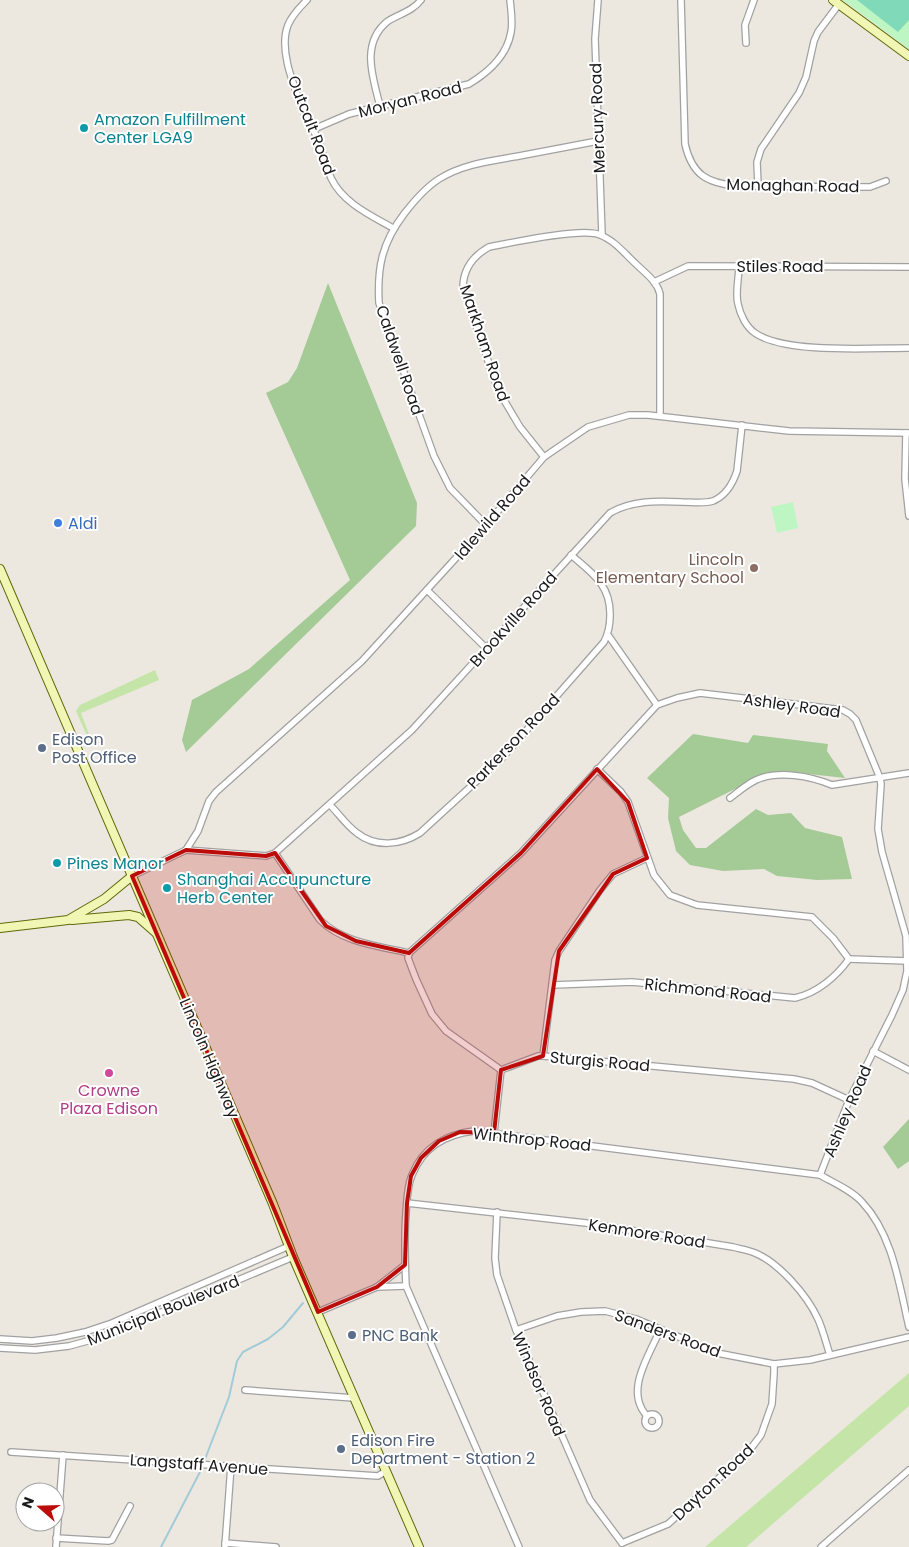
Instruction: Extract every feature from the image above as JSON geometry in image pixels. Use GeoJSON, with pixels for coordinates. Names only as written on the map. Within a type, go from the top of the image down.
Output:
{"type":"FeatureCollection","features":[{"type":"Feature","properties":{"kind":"main road"},"geometry":{"type":"LineString","coordinates":[[836,2],[909,56]]}},
{"type":"Feature","properties":{"kind":"main road","name":"Lincoln Highway"},"geometry":{"type":"LineString","coordinates":[[0,569],[419,1547]]}},
{"type":"Feature","properties":{"kind":"main road"},"geometry":{"type":"LineString","coordinates":[[68,920],[104,899],[132,876]]}},
{"type":"Feature","properties":{"kind":"main road"},"geometry":{"type":"LineString","coordinates":[[0,928],[129,915],[138,917],[158,935]]}},
{"type":"Feature","properties":{"kind":"street","name":"Outcalt Road"},"geometry":{"type":"LineString","coordinates":[[308,0],[294,13],[288,25],[285,40],[286,55],[307,120],[314,129],[331,178],[341,194],[352,204],[393,228]]}},
{"type":"Feature","properties":{"kind":"street"},"geometry":{"type":"LineString","coordinates":[[380,106],[370,66],[372,45],[381,29],[388,22],[409,10],[421,0]]}},
{"type":"Feature","properties":{"kind":"street","name":"Moryan Road"},"geometry":{"type":"LineString","coordinates":[[314,129],[349,114],[469,84],[492,69],[506,46],[511,32],[510,0]]}},
{"type":"Feature","properties":{"kind":"street","name":"Mercury Road"},"geometry":{"type":"LineString","coordinates":[[598,0],[594,39],[602,235]]}},
{"type":"Feature","properties":{"kind":"street","name":"Monaghan Road"},"geometry":{"type":"LineString","coordinates":[[681,0],[685,144],[687,153],[697,172],[704,178],[728,185],[870,186],[886,182]]}},
{"type":"Feature","properties":{"kind":"street"},"geometry":{"type":"LineString","coordinates":[[746,43],[745,25],[754,0]]}},
{"type":"Feature","properties":{"kind":"street"},"geometry":{"type":"LineString","coordinates":[[758,186],[757,162],[761,149],[799,93],[806,77],[814,41],[836,2]]}},
{"type":"Feature","properties":{"kind":"street","name":"Caldwell Road"},"geometry":{"type":"LineString","coordinates":[[486,525],[450,488],[434,456],[383,318],[379,303],[379,268],[385,245],[393,228],[425,190],[455,171],[476,164],[598,142]]}},
{"type":"Feature","properties":{"kind":"street","name":"Markham Road"},"geometry":{"type":"LineString","coordinates":[[544,457],[520,427],[498,390],[463,288],[463,277],[466,268],[481,251],[489,247],[556,235],[595,233],[602,235]]}},
{"type":"Feature","properties":{"kind":"street"},"geometry":{"type":"LineString","coordinates":[[602,235],[610,240],[654,282],[660,294],[660,415]]}},
{"type":"Feature","properties":{"kind":"street","name":"Stiles Road"},"geometry":{"type":"LineString","coordinates":[[654,282],[688,266],[909,267]]}},
{"type":"Feature","properties":{"kind":"street"},"geometry":{"type":"LineString","coordinates":[[739,266],[737,302],[746,323],[753,332],[766,339],[817,348],[909,348]]}},
{"type":"Feature","properties":{"kind":"street","name":"Idlewild Road"},"geometry":{"type":"LineString","coordinates":[[186,850],[198,832],[209,801],[216,792],[362,661],[486,525],[544,457],[588,428],[629,415],[660,415],[789,432],[907,433]]}},
{"type":"Feature","properties":{"kind":"street","name":"Brookville Road"},"geometry":{"type":"LineString","coordinates":[[275,853],[412,730],[604,519],[617,509],[637,503],[650,501],[703,502],[713,500],[722,494],[734,479],[737,471],[742,425]]}},
{"type":"Feature","properties":{"kind":"street"},"geometry":{"type":"LineString","coordinates":[[907,433],[905,479],[909,516]]}},
{"type":"Feature","properties":{"kind":"street"},"geometry":{"type":"LineString","coordinates":[[571,555],[596,576],[605,588],[610,605],[608,635],[657,705]]}},
{"type":"Feature","properties":{"kind":"street"},"geometry":{"type":"LineString","coordinates":[[427,590],[486,648]]}},
{"type":"Feature","properties":{"kind":"street","name":"Parkerson Road"},"geometry":{"type":"LineString","coordinates":[[330,805],[358,834],[369,840],[394,843],[413,838],[503,757],[604,642],[608,635]]}},
{"type":"Feature","properties":{"kind":"street","name":"Ashley Road"},"geometry":{"type":"LineString","coordinates":[[409,953],[521,853],[657,705],[700,693],[843,710],[856,720],[880,778],[878,829],[882,852],[906,936],[908,961],[903,990],[849,1100],[820,1175]]}},
{"type":"Feature","properties":{"kind":"street"},"geometry":{"type":"LineString","coordinates":[[597,769],[621,792],[628,802],[654,875],[670,895],[697,905],[812,917],[833,938],[849,959],[908,961]]}},
{"type":"Feature","properties":{"kind":"street"},"geometry":{"type":"LineString","coordinates":[[730,798],[756,780],[777,774],[820,781],[832,785],[909,773]]}},
{"type":"Feature","properties":{"kind":"street"},"geometry":{"type":"LineString","coordinates":[[132,876],[186,850],[266,856],[275,853],[326,926],[356,941],[409,953],[408,958],[432,1014],[446,1031],[501,1070],[494,1133]]}},
{"type":"Feature","properties":{"kind":"street"},"geometry":{"type":"LineString","coordinates":[[543,1056],[555,960],[559,951],[613,874],[647,858]]}},
{"type":"Feature","properties":{"kind":"street","name":"Richmond Road"},"geometry":{"type":"LineString","coordinates":[[553,985],[632,982],[795,998],[815,990],[827,982],[843,968],[849,959]]}},
{"type":"Feature","properties":{"kind":"street"},"geometry":{"type":"LineString","coordinates":[[873,1052],[909,1070]]}},
{"type":"Feature","properties":{"kind":"street","name":"Sturgis Road"},"geometry":{"type":"LineString","coordinates":[[501,1070],[538,1056],[543,1056],[794,1079],[812,1084],[849,1100]]}},
{"type":"Feature","properties":{"kind":"street","name":"Winthrop Road"},"geometry":{"type":"LineString","coordinates":[[519,1547],[406,1286],[404,1242],[411,1176],[421,1158],[439,1141],[460,1132],[474,1131],[820,1175],[862,1202],[881,1230],[890,1251],[909,1327]]}},
{"type":"Feature","properties":{"kind":"street","name":"Kenmore Road"},"geometry":{"type":"LineString","coordinates":[[407,1203],[586,1223],[732,1247],[756,1253],[768,1260],[793,1282],[810,1304],[818,1318],[830,1356]]}},
{"type":"Feature","properties":{"kind":"street","name":"Windsor Road"},"geometry":{"type":"LineString","coordinates":[[498,1212],[495,1258],[501,1290],[516,1330],[590,1500],[621,1545]]}},
{"type":"Feature","properties":{"kind":"street","name":"Municipal Boulevard"},"geometry":{"type":"LineString","coordinates":[[0,1339],[32,1342],[85,1332],[112,1323],[289,1246]]}},
{"type":"Feature","properties":{"kind":"street","name":"Municipal Boulevard"},"geometry":{"type":"LineString","coordinates":[[0,1348],[35,1350],[69,1346],[102,1338],[293,1256]]}},
{"type":"Feature","properties":{"kind":"street"},"geometry":{"type":"LineString","coordinates":[[318,1312],[377,1287],[405,1265]]}},
{"type":"Feature","properties":{"kind":"street"},"geometry":{"type":"LineString","coordinates":[[377,1287],[406,1286]]}},
{"type":"Feature","properties":{"kind":"street","name":"Sanders Road"},"geometry":{"type":"LineString","coordinates":[[516,1330],[557,1316],[605,1311],[636,1319],[717,1353],[774,1364],[810,1360],[909,1337]]}},
{"type":"Feature","properties":{"kind":"street"},"geometry":{"type":"LineString","coordinates":[[647,1416],[640,1408],[636,1396],[638,1382],[660,1330]]}},
{"type":"Feature","properties":{"kind":"street","name":"Dayton Road"},"geometry":{"type":"LineString","coordinates":[[621,1545],[668,1524],[749,1451],[761,1435],[772,1404],[774,1364]]}},
{"type":"Feature","properties":{"kind":"street"},"geometry":{"type":"LineString","coordinates":[[245,1390],[354,1398]]}},
{"type":"Feature","properties":{"kind":"street","name":"Langstaff Avenue"},"geometry":{"type":"LineString","coordinates":[[12,1452],[378,1476],[386,1471]]}},
{"type":"Feature","properties":{"kind":"street"},"geometry":{"type":"LineString","coordinates":[[56,1547],[63,1455]]}},
{"type":"Feature","properties":{"kind":"street"},"geometry":{"type":"LineString","coordinates":[[231,1466],[225,1545],[276,1547]]}},
{"type":"Feature","properties":{"kind":"street"},"geometry":{"type":"LineString","coordinates":[[821,1547],[909,1470]]}},
{"type":"Feature","properties":{"kind":"street"},"geometry":{"type":"LineString","coordinates":[[56,1538],[108,1544],[130,1506]]}},
{"type":"Feature","properties":{"kind":"highlighted area"},"geometry":{"type":"Polygon","coordinates":[[[597,769],[628,802],[647,858],[613,874],[559,951],[543,1056],[501,1070],[494,1133],[460,1132],[439,1141],[421,1158],[411,1176],[407,1203],[405,1265],[377,1287],[318,1312],[132,876],[186,850],[266,856],[275,853],[326,926],[356,941],[409,953],[521,853],[597,769]]]}},
{"type":"Feature","properties":{"kind":"green space"},"geometry":{"type":"Polygon","coordinates":[[[843,0],[909,0],[909,49],[843,0]]]}},
{"type":"Feature","properties":{"kind":"green space"},"geometry":{"type":"Polygon","coordinates":[[[857,0],[909,0],[909,20],[898,32],[857,0]]]}},
{"type":"Feature","properties":{"kind":"green space"},"geometry":{"type":"Polygon","coordinates":[[[328,283],[417,503],[416,526],[186,752],[182,740],[192,700],[249,669],[350,580],[266,393],[288,382],[297,368],[328,283]]]}},
{"type":"Feature","properties":{"kind":"green space"},"geometry":{"type":"Polygon","coordinates":[[[793,502],[798,528],[777,533],[771,507],[793,502]]]}},
{"type":"Feature","properties":{"kind":"green space"},"geometry":{"type":"Polygon","coordinates":[[[155,670],[159,680],[81,713],[90,737],[88,738],[76,711],[80,705],[155,670]]]}},
{"type":"Feature","properties":{"kind":"green space"},"geometry":{"type":"Polygon","coordinates":[[[693,734],[748,743],[753,735],[828,744],[827,751],[845,778],[769,772],[679,817],[683,830],[696,848],[706,848],[756,809],[768,815],[791,813],[805,828],[842,837],[852,879],[817,880],[777,876],[764,869],[723,871],[690,865],[676,851],[668,818],[669,798],[647,778],[693,734]]]}},
{"type":"Feature","properties":{"kind":"green space"},"geometry":{"type":"Polygon","coordinates":[[[909,1119],[909,1161],[898,1169],[883,1147],[909,1119]]]}},
{"type":"Feature","properties":{"kind":"green space"},"geometry":{"type":"Polygon","coordinates":[[[909,1373],[909,1406],[746,1547],[705,1547],[909,1373]]]}},
{"type":"Feature","properties":{"kind":"waterway"},"geometry":{"type":"LineString","coordinates":[[205,1459],[229,1397],[237,1361],[243,1352],[268,1339],[283,1327],[303,1303]]}},
{"type":"Feature","properties":{"kind":"waterway"},"geometry":{"type":"LineString","coordinates":[[161,1547],[200,1472]]}},
{"type":"Feature","properties":{"kind":"place","name":"Amazon Fulfillment Center LGA9"},"geometry":{"type":"Point","coordinates":[84,128]}},
{"type":"Feature","properties":{"kind":"place","name":"Aldi"},"geometry":{"type":"Point","coordinates":[58,523]}},
{"type":"Feature","properties":{"kind":"place","name":"Lincoln Elementary School"},"geometry":{"type":"Point","coordinates":[754,568]}},
{"type":"Feature","properties":{"kind":"place","name":"Edison Post Office"},"geometry":{"type":"Point","coordinates":[42,748]}},
{"type":"Feature","properties":{"kind":"place","name":"Pines Manor"},"geometry":{"type":"Point","coordinates":[57,863]}},
{"type":"Feature","properties":{"kind":"place","name":"Shanghai Accupuncture Herb Center"},"geometry":{"type":"Point","coordinates":[167,888]}},
{"type":"Feature","properties":{"kind":"place","name":"Crowne Plaza Edison"},"geometry":{"type":"Point","coordinates":[109,1073]}},
{"type":"Feature","properties":{"kind":"place","name":"PNC Bank"},"geometry":{"type":"Point","coordinates":[352,1335]}},
{"type":"Feature","properties":{"kind":"place","name":"Edison Fire Department - Station 2"},"geometry":{"type":"Point","coordinates":[341,1449]}}]}
